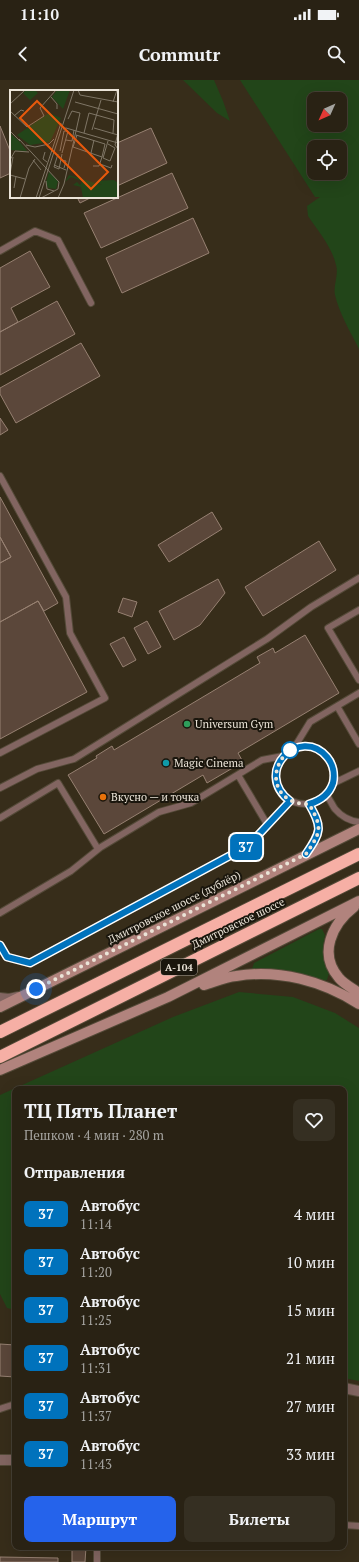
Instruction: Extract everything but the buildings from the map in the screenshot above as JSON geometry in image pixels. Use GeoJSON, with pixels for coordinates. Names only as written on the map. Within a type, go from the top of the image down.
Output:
{"type":"FeatureCollection","features":[{"type":"Feature","properties":{"kind":"highway","name":"Дмитровское шоссе"},"geometry":{"type":"LineString","coordinates":[[0,1032],[359,854]]}},
{"type":"Feature","properties":{"kind":"highway","name":"Дмитровское шоссе"},"geometry":{"type":"LineString","coordinates":[[0,1057],[359,878]]}},
{"type":"Feature","properties":{"kind":"main road","name":"Дмитровское шоссе (дублёр)"},"geometry":{"type":"LineString","coordinates":[[0,1007],[359,829]]}},
{"type":"Feature","properties":{"kind":"main road"},"geometry":{"type":"LineString","coordinates":[[359,903],[350,910],[333,931],[329,941],[328,958],[332,969],[339,978],[359,993]]}},
{"type":"Feature","properties":{"kind":"main road"},"geometry":{"type":"LineString","coordinates":[[0,1070],[168,997],[359,903]]}},
{"type":"Feature","properties":{"kind":"main road"},"geometry":{"type":"LineString","coordinates":[[168,997],[236,976],[272,974],[326,986],[359,1004]]}},
{"type":"Feature","properties":{"kind":"street"},"geometry":{"type":"LineString","coordinates":[[0,998],[9,999],[22,996]]}},
{"type":"Feature","properties":{"kind":"street"},"geometry":{"type":"LineString","coordinates":[[347,1389],[359,1391]]}},
{"type":"Feature","properties":{"kind":"street"},"geometry":{"type":"LineString","coordinates":[[0,1460],[12,1460]]}},
{"type":"Feature","properties":{"kind":"lane"},"geometry":{"type":"LineString","coordinates":[[1,249],[35,231],[58,240],[91,303]]}},
{"type":"Feature","properties":{"kind":"lane"},"geometry":{"type":"LineString","coordinates":[[0,476],[66,597],[70,633],[105,698],[0,753]]}},
{"type":"Feature","properties":{"kind":"lane"},"geometry":{"type":"LineString","coordinates":[[0,788],[37,768],[74,759],[267,639],[311,607],[359,578]]}},
{"type":"Feature","properties":{"kind":"lane"},"geometry":{"type":"LineString","coordinates":[[359,610],[328,628],[359,680]]}},
{"type":"Feature","properties":{"kind":"lane"},"geometry":{"type":"LineString","coordinates":[[0,913],[71,871],[98,849],[159,812],[191,803],[262,760],[283,756],[294,748],[310,722],[359,693]]}},
{"type":"Feature","properties":{"kind":"lane"},"geometry":{"type":"LineString","coordinates":[[336,706],[359,744]]}},
{"type":"Feature","properties":{"kind":"lane"},"geometry":{"type":"LineString","coordinates":[[283,756],[277,767],[276,780],[280,792],[290,801],[296,803],[309,804],[321,800],[326,795],[332,784],[333,771],[329,759],[324,754],[307,746],[294,748]]}},
{"type":"Feature","properties":{"kind":"lane"},"geometry":{"type":"LineString","coordinates":[[332,784],[359,771]]}},
{"type":"Feature","properties":{"kind":"lane"},"geometry":{"type":"LineString","coordinates":[[238,774],[268,824]]}},
{"type":"Feature","properties":{"kind":"lane"},"geometry":{"type":"LineString","coordinates":[[0,818],[58,783],[98,849]]}},
{"type":"Feature","properties":{"kind":"lane"},"geometry":{"type":"LineString","coordinates":[[326,795],[335,809],[352,821],[359,822]]}},
{"type":"Feature","properties":{"kind":"lane"},"geometry":{"type":"LineString","coordinates":[[0,945],[7,957],[30,963],[248,846],[290,801]]}},
{"type":"Feature","properties":{"kind":"lane"},"geometry":{"type":"LineString","coordinates":[[306,854],[315,841],[319,830],[318,819],[309,804]]}},
{"type":"Feature","properties":{"kind":"lane"},"geometry":{"type":"LineString","coordinates":[[0,1409],[12,1405]]}},
{"type":"Feature","properties":{"kind":"lane"},"geometry":{"type":"LineString","coordinates":[[347,1525],[359,1526]]}},
{"type":"Feature","properties":{"kind":"lane"},"geometry":{"type":"LineString","coordinates":[[97,1550],[97,1562]]}},
{"type":"Feature","properties":{"kind":"green space"},"geometry":{"type":"Polygon","coordinates":[[[183,80],[214,80],[230,121],[217,113],[183,80]]]}},
{"type":"Feature","properties":{"kind":"green space"},"geometry":{"type":"Polygon","coordinates":[[[240,80],[359,80],[359,349],[339,309],[335,295],[337,269],[334,258],[324,239],[308,216],[307,206],[320,197],[315,197],[240,80]]]}},
{"type":"Feature","properties":{"kind":"green space"},"geometry":{"type":"Polygon","coordinates":[[[319,929],[322,929],[325,935],[323,954],[329,973],[327,980],[323,981],[289,972],[252,969],[254,963],[319,929]]]}},
{"type":"Feature","properties":{"kind":"green space"},"geometry":{"type":"Polygon","coordinates":[[[239,992],[293,997],[335,1013],[359,1028],[359,1381],[347,1379],[347,1086],[20,1086],[173,1017],[239,992]]]}},
{"type":"Feature","properties":{"kind":"green space"},"geometry":{"type":"Polygon","coordinates":[[[12,1090],[12,1309],[7,1308],[0,1294],[0,1095],[12,1090]]]}},
{"type":"Feature","properties":{"kind":"bus line","name":"37"},"geometry":{"type":"LineString","coordinates":[[0,945],[7,957],[30,963],[248,846],[290,801],[280,792],[276,780],[279,761],[294,748],[307,746],[319,750],[329,759],[332,765],[334,778],[330,790],[326,795],[321,800],[309,804],[318,819],[319,830],[315,841],[306,854]]}},
{"type":"Feature","properties":{"kind":"place","name":"Universum Gym"},"geometry":{"type":"Point","coordinates":[187,724]}},
{"type":"Feature","properties":{"kind":"place","name":"Magic Cinema"},"geometry":{"type":"Point","coordinates":[166,763]}},
{"type":"Feature","properties":{"kind":"place","name":"Вкусно — и точка"},"geometry":{"type":"Point","coordinates":[103,797]}},
{"type":"Feature","properties":{"kind":"route"},"geometry":{"type":"LineString","coordinates":[[36,989],[306,854],[315,841],[319,830],[318,819],[309,804],[296,803],[285,797],[280,792],[276,780],[279,761],[290,750]]}}]}
